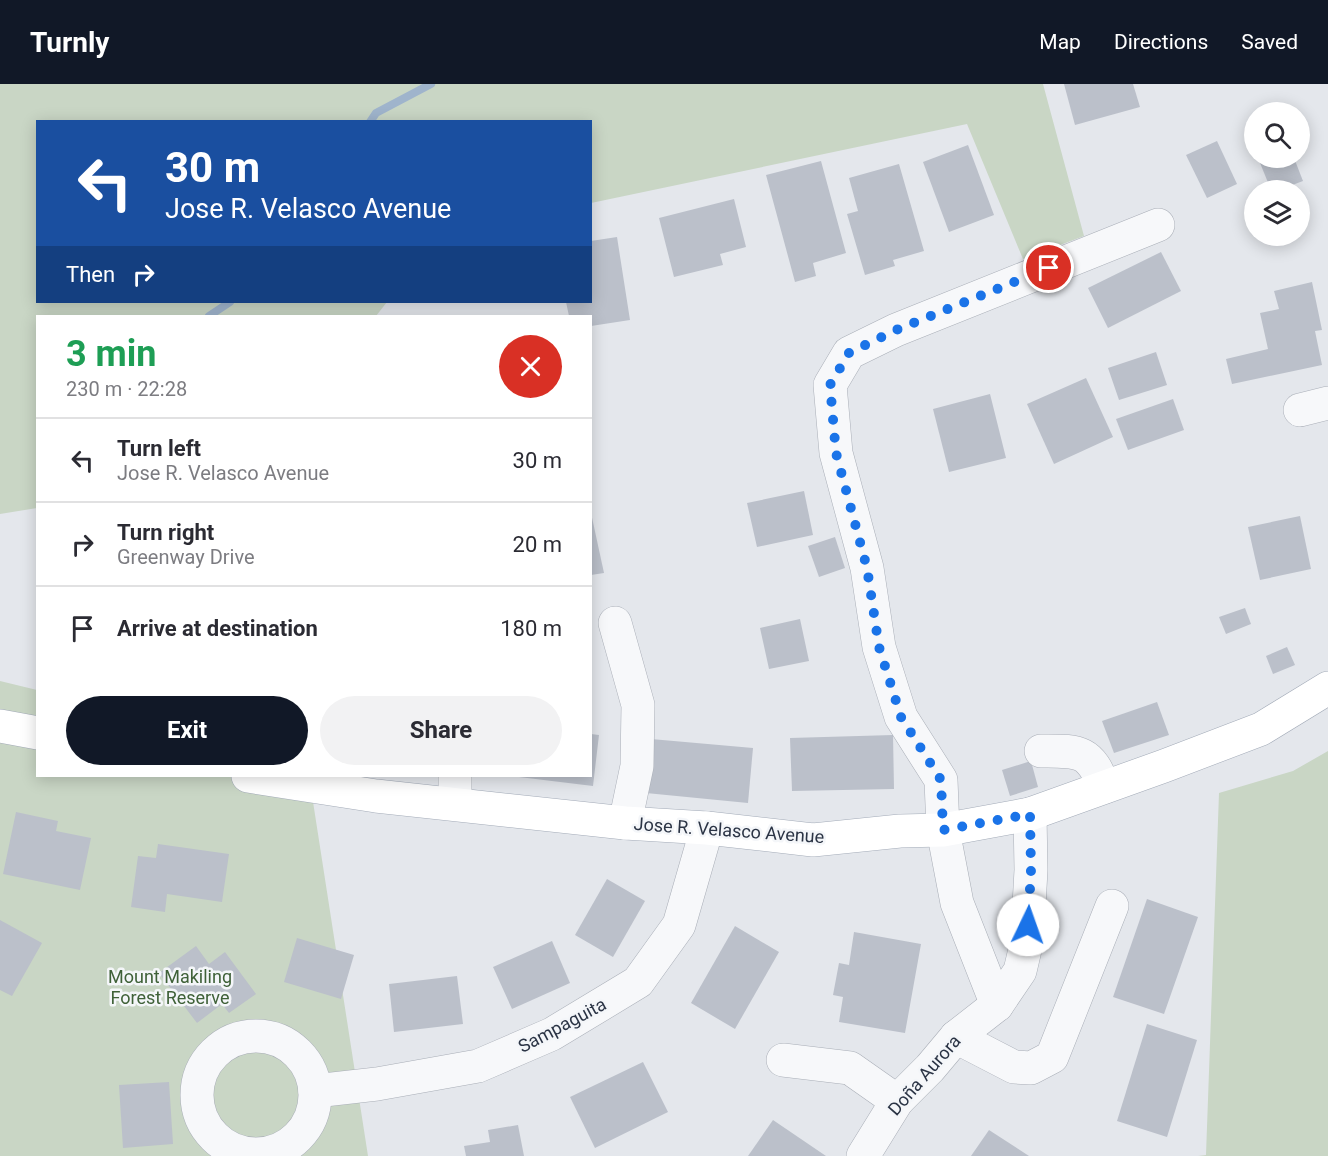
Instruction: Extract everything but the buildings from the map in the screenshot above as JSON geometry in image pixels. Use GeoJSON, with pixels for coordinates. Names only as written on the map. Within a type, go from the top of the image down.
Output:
{"type":"FeatureCollection","features":[{"type":"Feature","properties":{"kind":"main road","name":"Jose R. Velasco Avenue"},"geometry":{"type":"LineString","coordinates":[[254,777],[376,796],[455,790],[625,823],[707,828],[813,840],[900,831],[943,830],[1030,814],[1104,787],[1260,729],[1328,688]]}},
{"type":"Feature","properties":{"kind":"street"},"geometry":{"type":"LineString","coordinates":[[997,1005],[957,903],[943,830],[941,780],[901,717],[879,647],[867,568],[836,453],[830,385],[849,353],[896,330],[1158,225]]}},
{"type":"Feature","properties":{"kind":"street"},"geometry":{"type":"LineString","coordinates":[[615,622],[638,705],[637,766],[625,823]]}},
{"type":"Feature","properties":{"kind":"street"},"geometry":{"type":"LineString","coordinates":[[1041,751],[1069,751],[1085,755],[1097,768],[1104,787]]}},
{"type":"Feature","properties":{"kind":"street","name":"Doña Aurora"},"geometry":{"type":"LineString","coordinates":[[863,1156],[897,1101],[930,1068],[956,1037],[997,1005],[1020,971],[1027,941],[1031,870],[1030,814]]}},
{"type":"Feature","properties":{"kind":"street","name":"Sampaguita"},"geometry":{"type":"LineString","coordinates":[[315,1091],[377,1084],[478,1066],[552,1034],[638,982],[680,925],[707,828]]}},
{"type":"Feature","properties":{"kind":"street"},"geometry":{"type":"LineString","coordinates":[[956,1037],[1014,1067],[1031,1068],[1052,1057],[1112,906]]}},
{"type":"Feature","properties":{"kind":"street"},"geometry":{"type":"LineString","coordinates":[[783,1060],[850,1068],[897,1101]]}},
{"type":"Feature","properties":{"kind":"green space"},"geometry":{"type":"Polygon","coordinates":[[[0,84],[1043,84],[1084,236],[1023,259],[967,124],[592,203],[592,120],[36,120],[36,303],[386,303],[377,315],[36,315],[36,508],[0,514],[0,84]]]}},
{"type":"Feature","properties":{"kind":"green space","name":"Mount Makiling Forest Reserve"},"geometry":{"type":"Polygon","coordinates":[[[0,681],[36,690],[36,777],[309,777],[368,1156],[0,1156],[0,681]]]}},
{"type":"Feature","properties":{"kind":"green space"},"geometry":{"type":"Polygon","coordinates":[[[1328,751],[1328,1156],[1198,1156],[1206,1155],[1219,793],[1293,771],[1328,751]]]}},
{"type":"Feature","properties":{"kind":"waterway"},"geometry":{"type":"LineString","coordinates":[[371,120],[376,113],[431,84]]}},
{"type":"Feature","properties":{"kind":"waterway"},"geometry":{"type":"LineString","coordinates":[[210,315],[228,303]]}},
{"type":"Feature","properties":{"kind":"route"},"geometry":{"type":"LineString","coordinates":[[1028,925],[1031,870],[1030,814],[943,830],[941,780],[901,717],[879,647],[867,568],[836,453],[830,385],[849,353],[896,330],[1049,268]]}}]}
